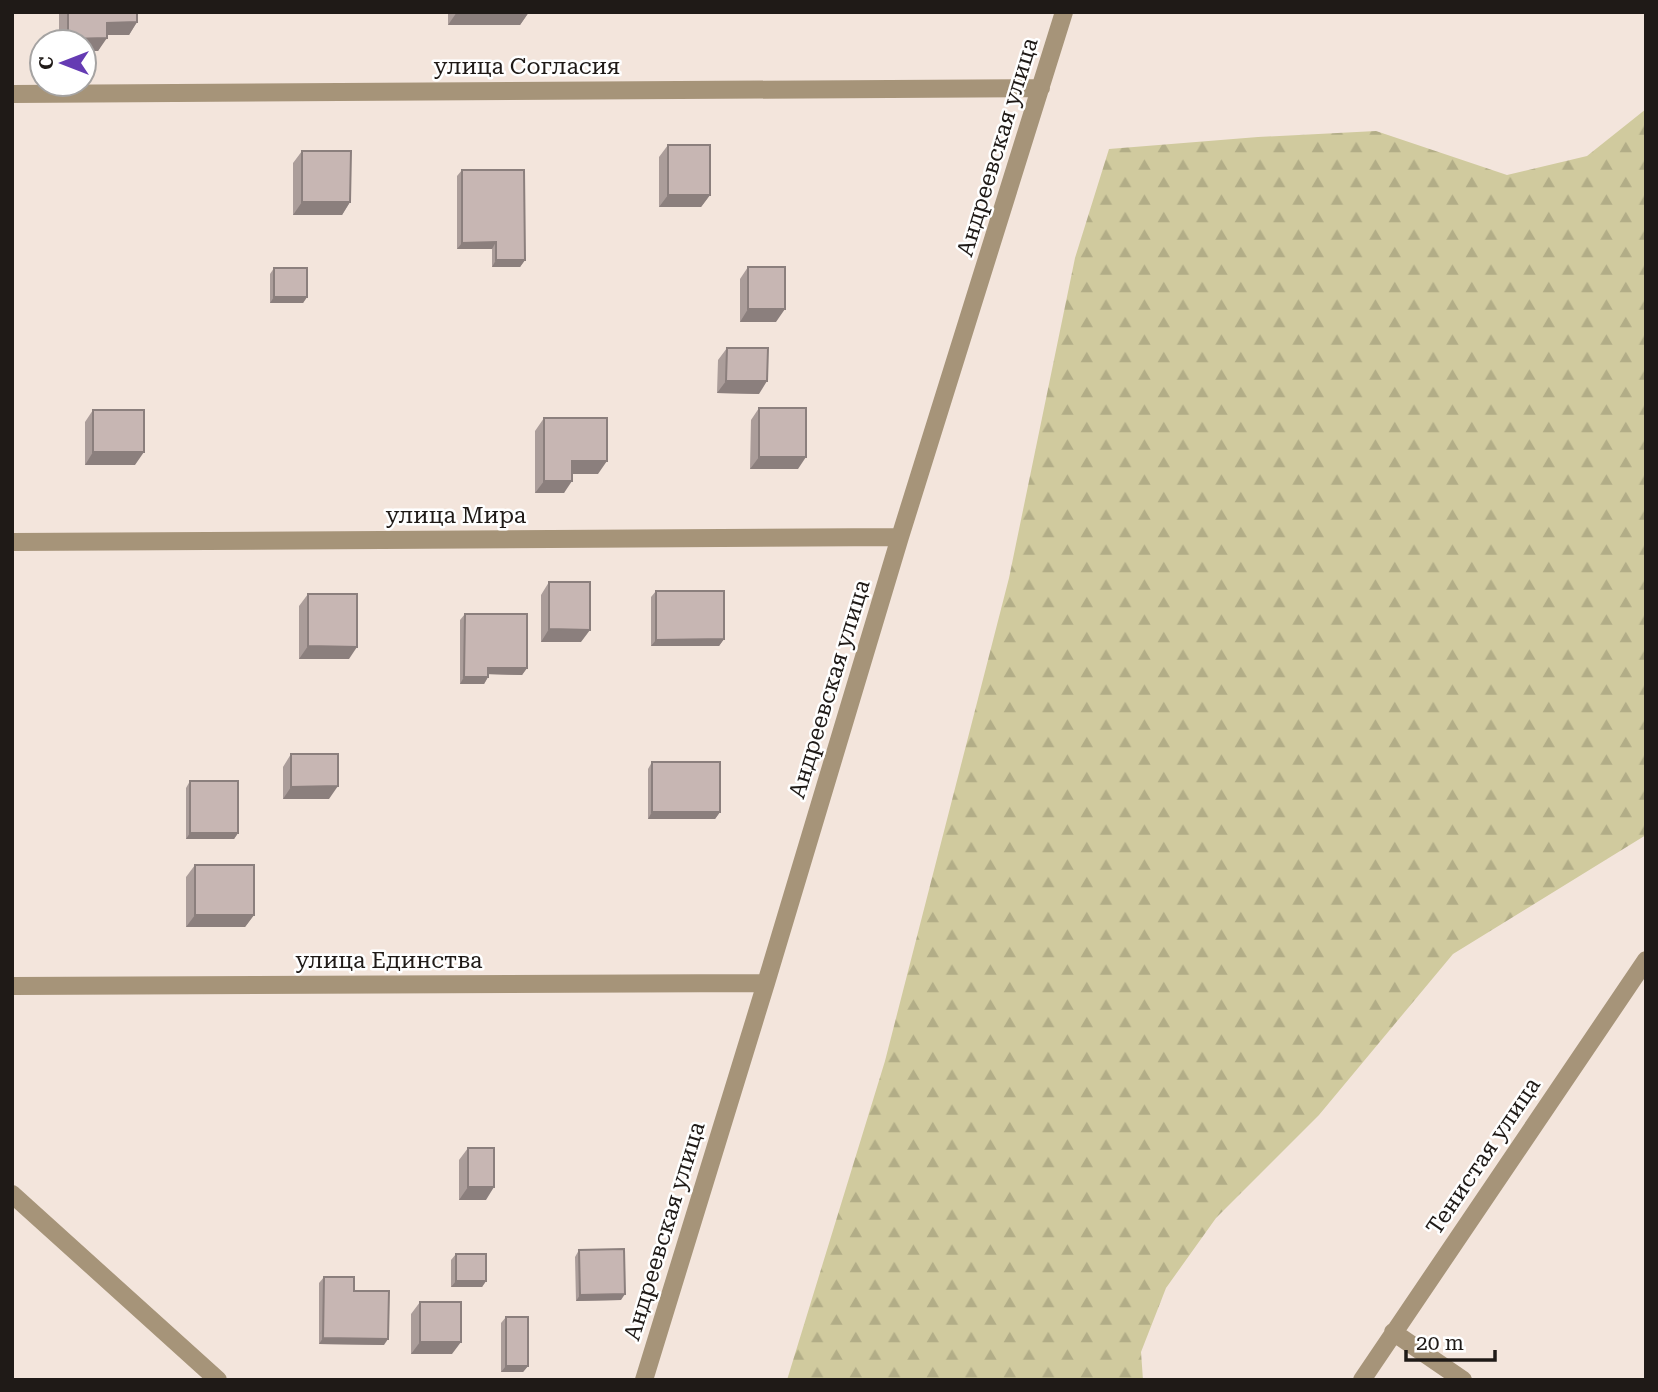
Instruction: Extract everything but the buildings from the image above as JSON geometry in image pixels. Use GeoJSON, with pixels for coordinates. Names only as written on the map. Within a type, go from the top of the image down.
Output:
{"type":"FeatureCollection","features":[{"type":"Feature","properties":{"kind":"street","name":"Андреевская улица"},"geometry":{"type":"LineString","coordinates":[[644,1380],[1064,12]]}},
{"type":"Feature","properties":{"kind":"street","name":"улица Согласия"},"geometry":{"type":"LineString","coordinates":[[12,94],[1041,88]]}},
{"type":"Feature","properties":{"kind":"street","name":"улица Мира"},"geometry":{"type":"LineString","coordinates":[[12,542],[901,537]]}},
{"type":"Feature","properties":{"kind":"street","name":"Тенистая улица"},"geometry":{"type":"LineString","coordinates":[[1362,1380],[1643,970]]}},
{"type":"Feature","properties":{"kind":"street","name":"улица Единства"},"geometry":{"type":"LineString","coordinates":[[12,986],[766,983]]}},
{"type":"Feature","properties":{"kind":"street"},"geometry":{"type":"LineString","coordinates":[[12,1194],[218,1380]]}},
{"type":"Feature","properties":{"kind":"street"},"geometry":{"type":"LineString","coordinates":[[1393,1332],[1463,1380]]}},
{"type":"Feature","properties":{"kind":"green space"},"geometry":{"type":"Polygon","coordinates":[[[1646,109],[1646,835],[1453,954],[1319,1115],[1216,1218],[1166,1288],[1141,1352],[1143,1380],[787,1380],[885,1061],[1009,578],[1075,258],[1109,149],[1376,131],[1507,175],[1587,156],[1646,109]]]}}]}
